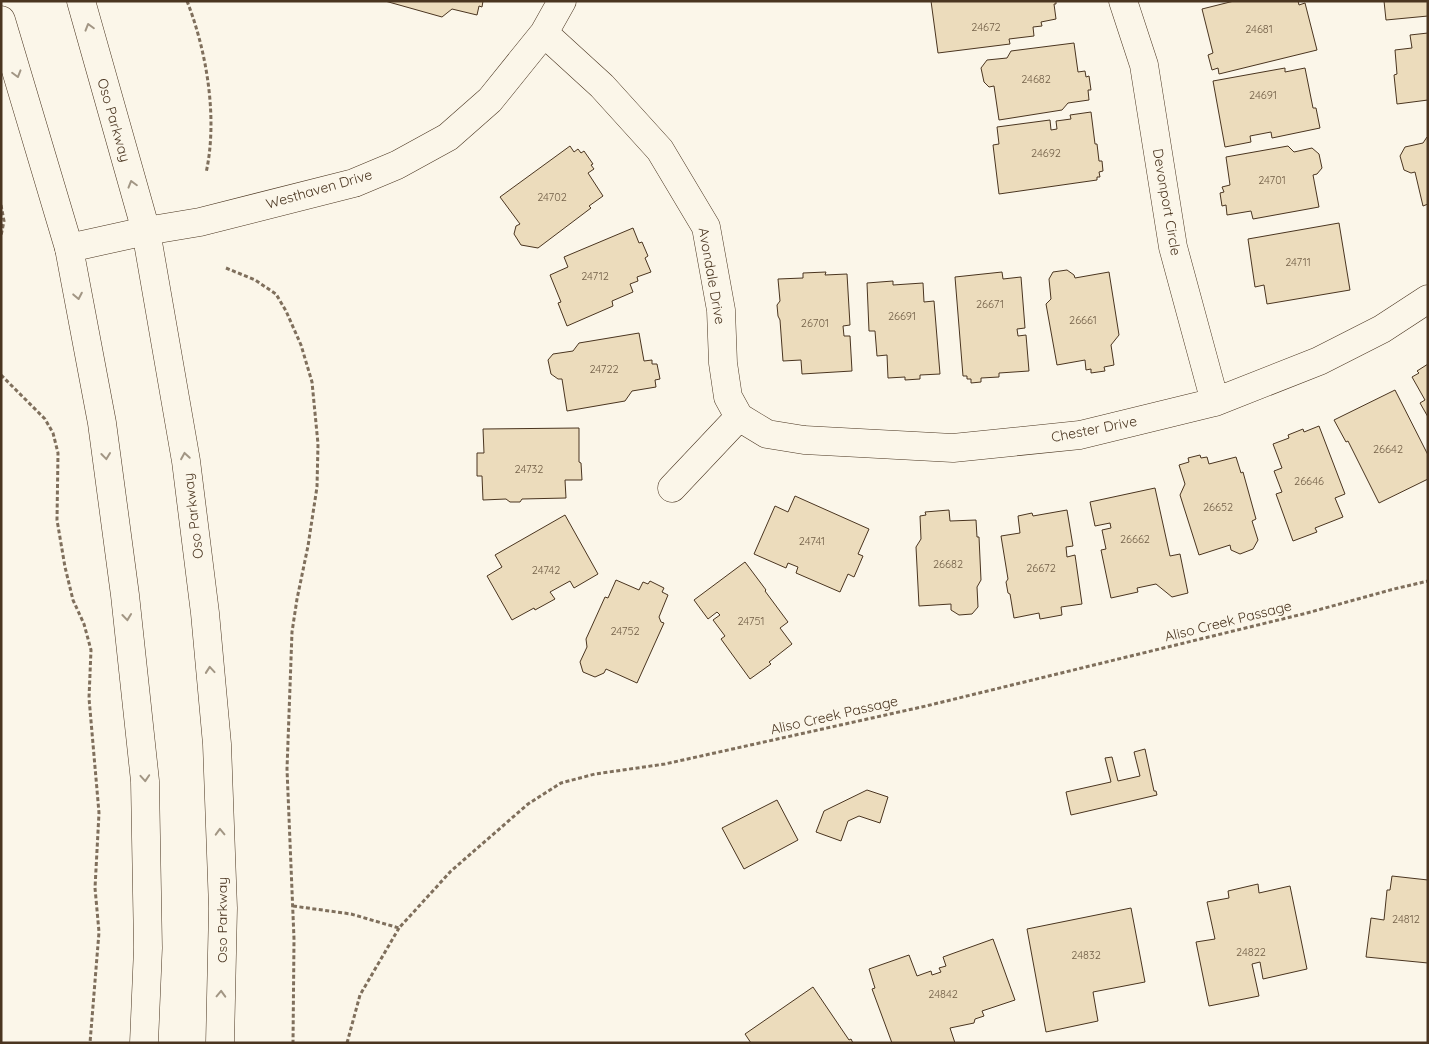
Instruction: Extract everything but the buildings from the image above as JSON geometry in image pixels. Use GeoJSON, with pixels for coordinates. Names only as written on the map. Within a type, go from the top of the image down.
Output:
{"type":"FeatureCollection","features":[{"type":"Feature","properties":{"kind":"street","name":"Oso Parkway"},"geometry":{"type":"LineString","coordinates":[[81,1],[146,231],[186,461],[217,744],[223,908],[220,1043]]}},
{"type":"Feature","properties":{"kind":"street","name":"Westhaven Drive"},"geometry":{"type":"LineString","coordinates":[[68,248],[146,231],[200,222],[354,182],[397,165],[448,137],[490,100],[544,33],[562,1]]}},
{"type":"Feature","properties":{"kind":"street","name":"Devonport Circle"},"geometry":{"type":"LineString","coordinates":[[1124,1],[1144,65],[1173,246],[1215,402]]}},
{"type":"Feature","properties":{"kind":"street"},"geometry":{"type":"LineString","coordinates":[[1,20],[68,248],[102,423],[125,595],[145,781],[148,948],[144,1043]]}},
{"type":"Feature","properties":{"kind":"street","name":"Avondale Drive"},"geometry":{"type":"LineString","coordinates":[[544,33],[602,86],[660,150],[706,227],[722,310],[723,363],[728,397],[739,417]]}},
{"type":"Feature","properties":{"kind":"street","name":"Chester Drive"},"geometry":{"type":"LineString","coordinates":[[739,417],[767,434],[804,440],[953,448],[1080,435],[1215,402],[1319,361],[1382,328],[1428,299]]}},
{"type":"Feature","properties":{"kind":"street"},"geometry":{"type":"LineString","coordinates":[[672,488],[739,417]]}},
{"type":"Feature","properties":{"kind":"path"},"geometry":{"type":"LineString","coordinates":[[187,1],[203,55],[210,95],[209,158],[206,173]]}},
{"type":"Feature","properties":{"kind":"path"},"geometry":{"type":"LineString","coordinates":[[1,206],[4,221],[1,236]]}},
{"type":"Feature","properties":{"kind":"path"},"geometry":{"type":"LineString","coordinates":[[226,268],[255,280],[276,294],[286,311],[301,345],[312,382],[318,444],[317,487],[292,632],[287,769],[294,939],[293,1043]]}},
{"type":"Feature","properties":{"kind":"path"},"geometry":{"type":"LineString","coordinates":[[1,375],[45,419],[53,433],[58,453],[58,520],[65,567],[73,600],[84,624],[91,650],[88,698],[99,813],[95,888],[99,932],[90,1043]]}},
{"type":"Feature","properties":{"kind":"path","name":"Aliso Creek Passage"},"geometry":{"type":"LineString","coordinates":[[347,1043],[360,995],[399,928],[450,871],[528,804],[562,783],[595,774],[664,764],[926,706],[1307,613],[1428,581]]}},
{"type":"Feature","properties":{"kind":"path"},"geometry":{"type":"LineString","coordinates":[[293,906],[351,914],[399,928]]}}]}
